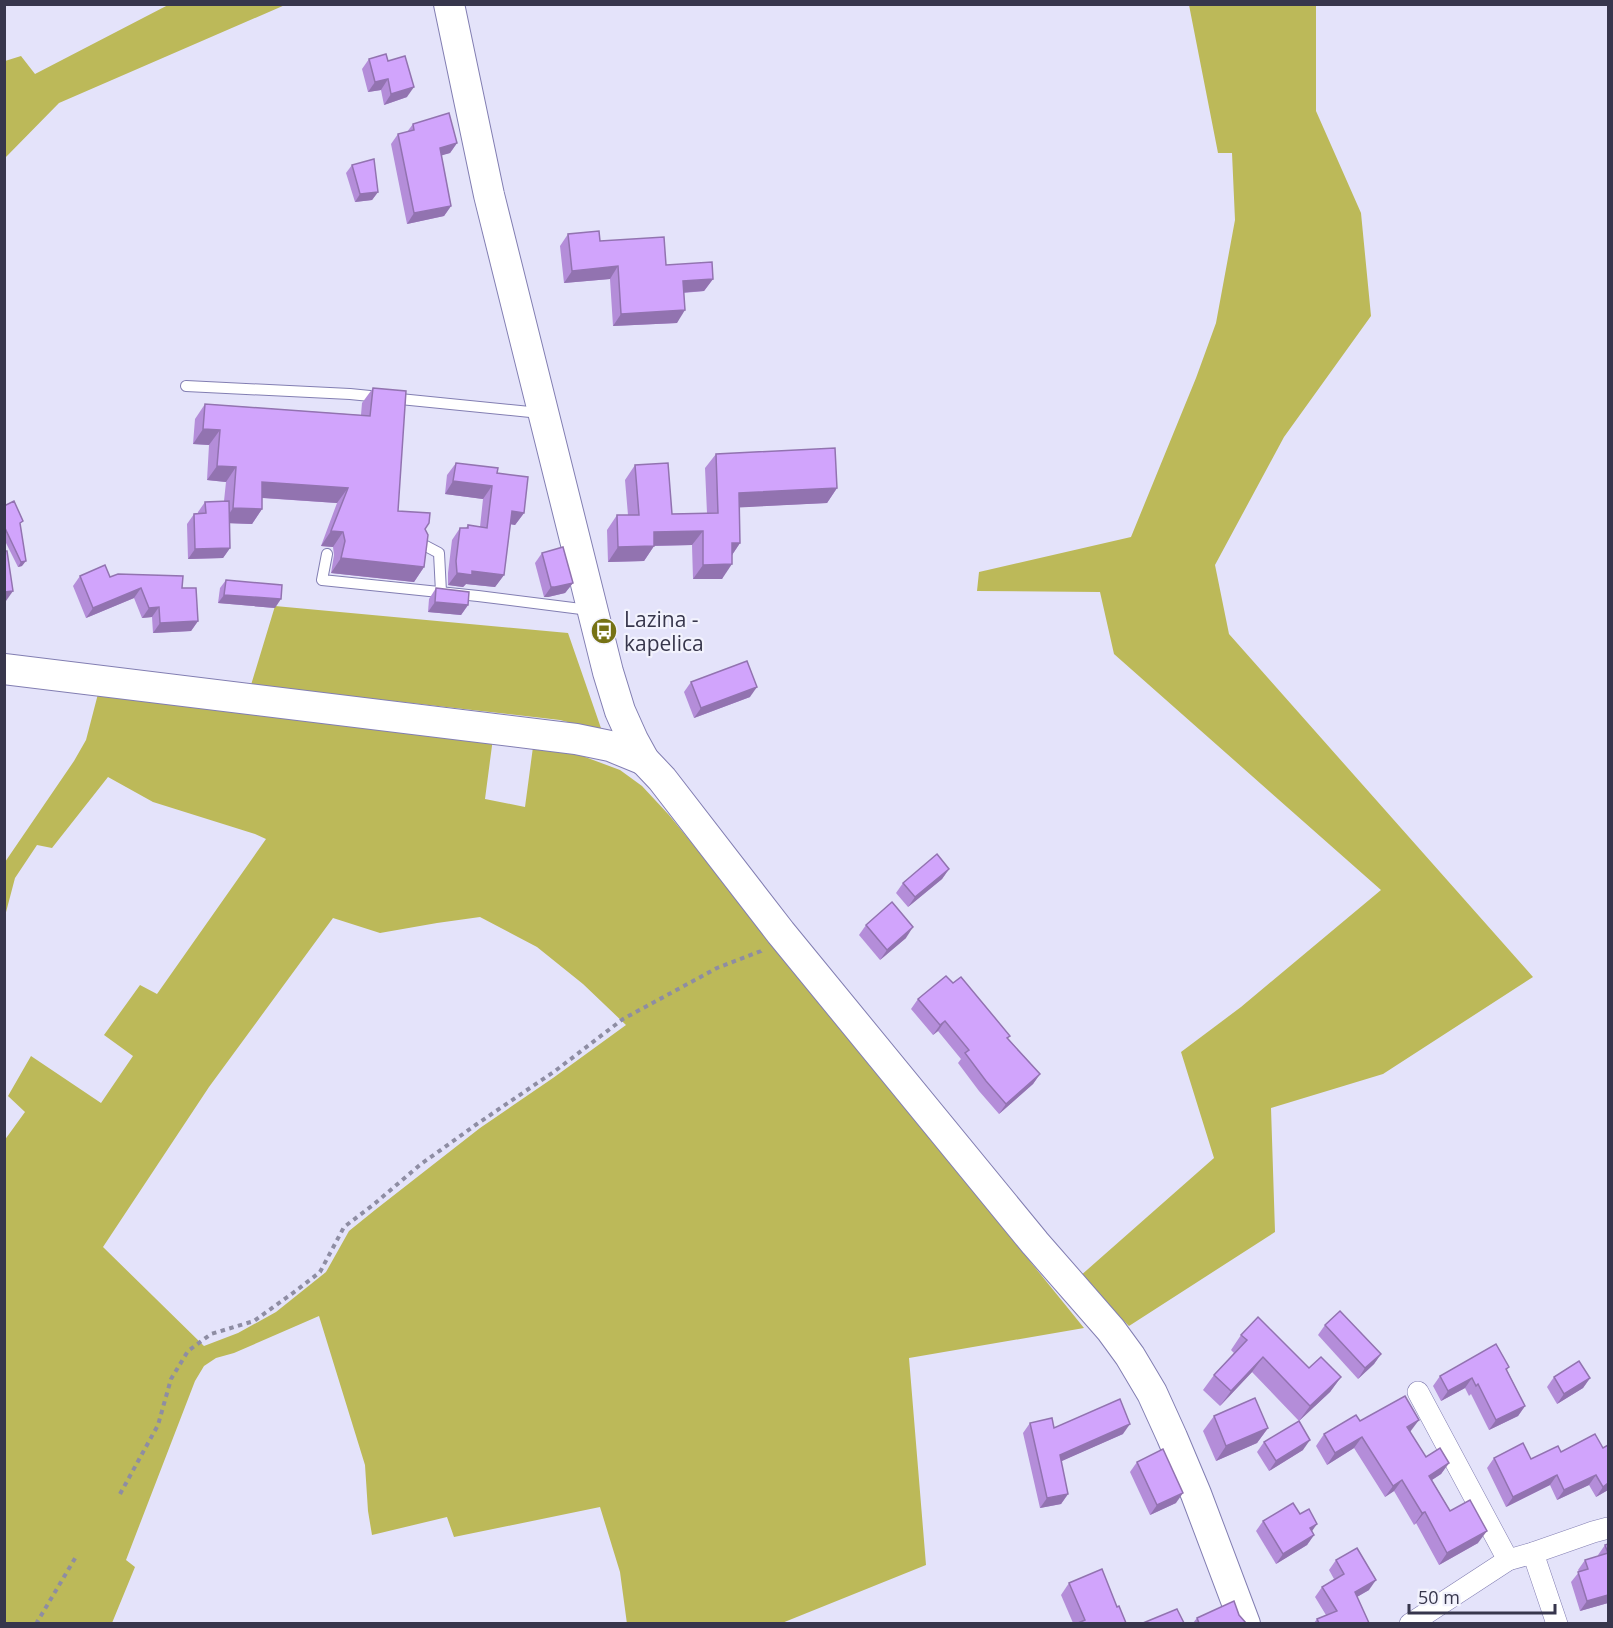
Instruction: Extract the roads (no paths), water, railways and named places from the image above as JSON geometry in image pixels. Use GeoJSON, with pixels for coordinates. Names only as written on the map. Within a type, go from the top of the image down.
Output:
{"type":"FeatureCollection","features":[{"type":"Feature","properties":{"kind":"main road"},"geometry":{"type":"LineString","coordinates":[[449,4],[489,195],[592,611],[620,711],[644,760],[662,779],[781,933],[1035,1243],[1111,1330],[1130,1356],[1152,1393],[1172,1437],[1245,1623]]}},
{"type":"Feature","properties":{"kind":"main road"},"geometry":{"type":"LineString","coordinates":[[4,669],[576,739],[610,747],[644,760]]}},
{"type":"Feature","properties":{"kind":"street"},"geometry":{"type":"LineString","coordinates":[[1418,1392],[1508,1560]]}},
{"type":"Feature","properties":{"kind":"street"},"geometry":{"type":"LineString","coordinates":[[1410,1623],[1508,1560],[1608,1528]]}},
{"type":"Feature","properties":{"kind":"street"},"geometry":{"type":"LineString","coordinates":[[1533,1553],[1557,1623]]}},
{"type":"Feature","properties":{"kind":"lane"},"geometry":{"type":"LineString","coordinates":[[186,386],[350,394],[543,414]]}},
{"type":"Feature","properties":{"kind":"lane"},"geometry":{"type":"LineString","coordinates":[[422,544],[439,553],[441,592]]}},
{"type":"Feature","properties":{"kind":"lane"},"geometry":{"type":"LineString","coordinates":[[327,554],[322,580],[592,611]]}},
{"type":"Feature","properties":{"kind":"place","name":"Lazina - kapelica"},"geometry":{"type":"Point","coordinates":[604,631]}}]}
